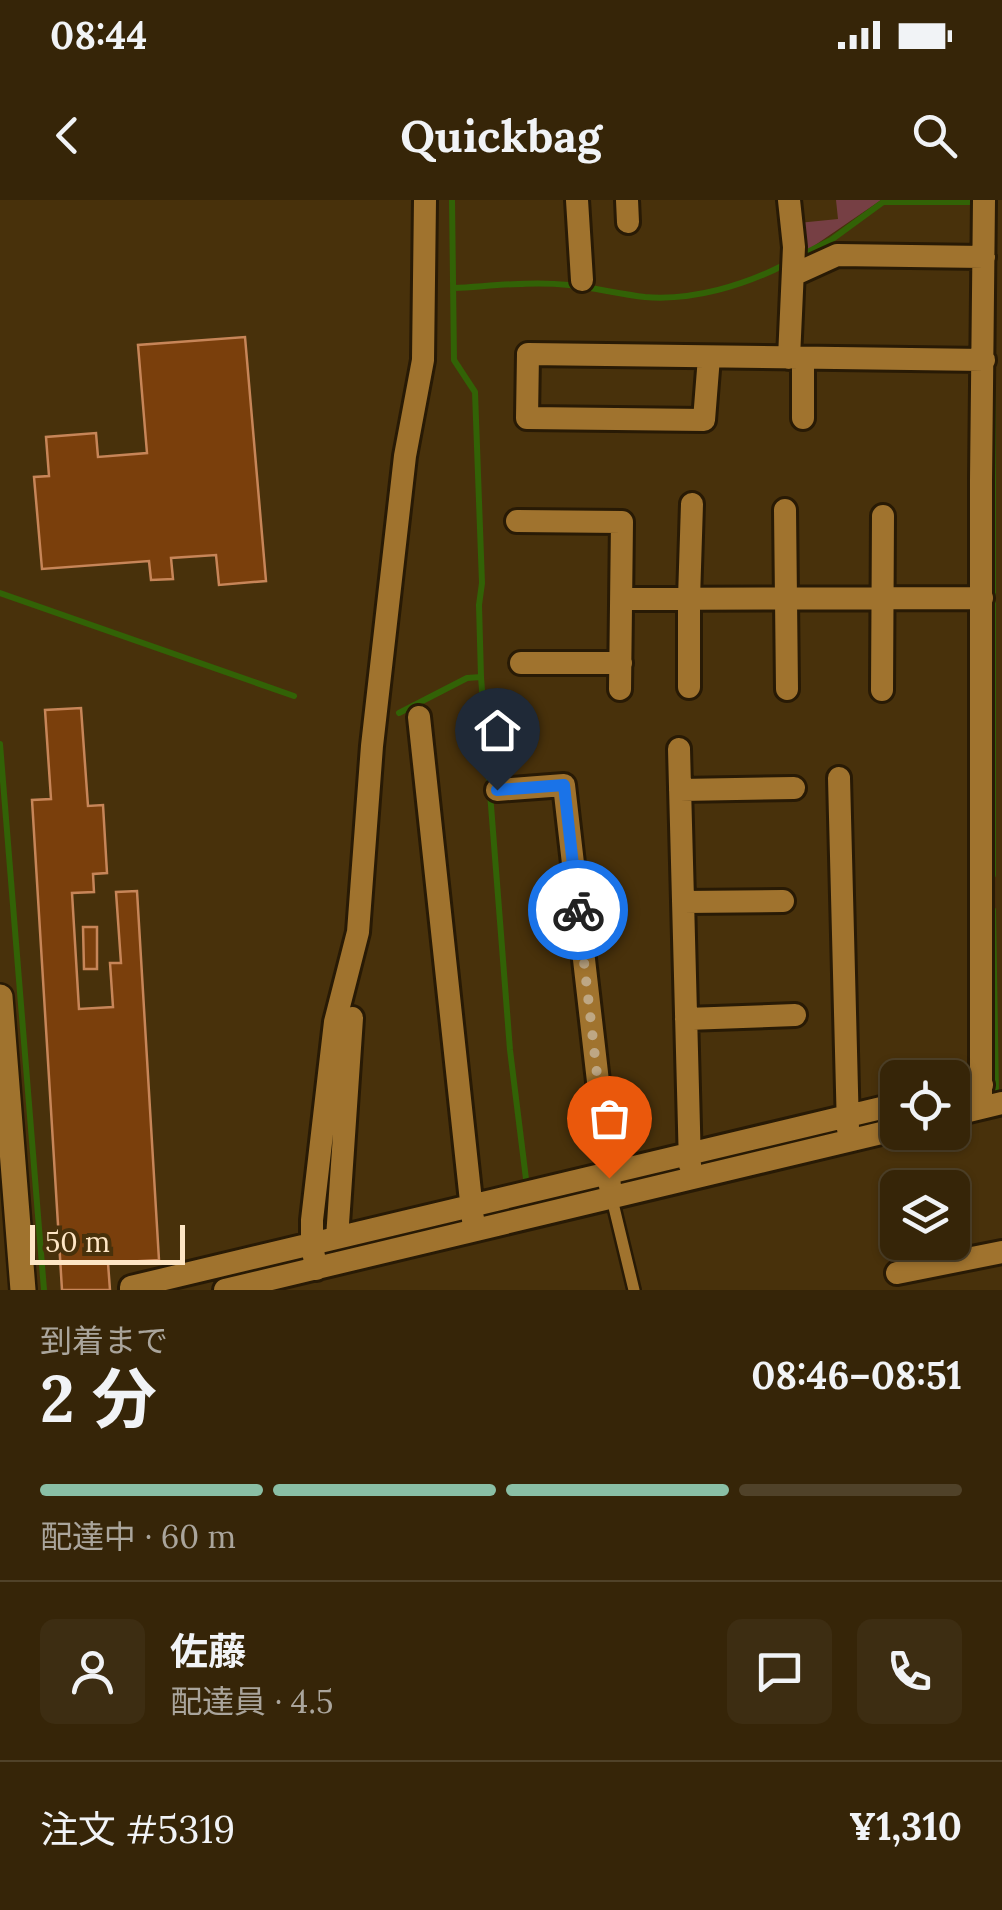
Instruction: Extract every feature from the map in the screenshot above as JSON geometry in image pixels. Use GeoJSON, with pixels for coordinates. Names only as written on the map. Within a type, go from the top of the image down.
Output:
{"type":"FeatureCollection","features":[{"type":"Feature","properties":{"kind":"street"},"geometry":{"type":"LineString","coordinates":[[314,1256],[312,1220],[335,1022],[358,932],[372,746],[405,456],[423,360],[424,200]]}},
{"type":"Feature","properties":{"kind":"street"},"geometry":{"type":"LineString","coordinates":[[577,200],[582,280]]}},
{"type":"Feature","properties":{"kind":"street"},"geometry":{"type":"LineString","coordinates":[[788,200],[803,418]]}},
{"type":"Feature","properties":{"kind":"street"},"geometry":{"type":"LineString","coordinates":[[984,203],[984,256],[994,282],[984,360],[992,479],[988,1098]]}},
{"type":"Feature","properties":{"kind":"street"},"geometry":{"type":"LineString","coordinates":[[793,266],[837,255],[984,256]]}},
{"type":"Feature","properties":{"kind":"street"},"geometry":{"type":"LineString","coordinates":[[709,357],[704,420],[526,418],[528,354],[984,360]]}},
{"type":"Feature","properties":{"kind":"street"},"geometry":{"type":"LineString","coordinates":[[689,687],[692,504]]}},
{"type":"Feature","properties":{"kind":"street"},"geometry":{"type":"LineString","coordinates":[[785,510],[787,688]]}},
{"type":"Feature","properties":{"kind":"street"},"geometry":{"type":"LineString","coordinates":[[882,690],[883,516]]}},
{"type":"Feature","properties":{"kind":"street"},"geometry":{"type":"LineString","coordinates":[[518,520],[622,522],[620,689]]}},
{"type":"Feature","properties":{"kind":"street"},"geometry":{"type":"LineString","coordinates":[[623,599],[883,598],[991,588]]}},
{"type":"Feature","properties":{"kind":"street"},"geometry":{"type":"LineString","coordinates":[[521,664],[621,663]]}},
{"type":"Feature","properties":{"kind":"street"},"geometry":{"type":"LineString","coordinates":[[418,716],[473,1218]]}},
{"type":"Feature","properties":{"kind":"street"},"geometry":{"type":"LineString","coordinates":[[679,749],[690,1166]]}},
{"type":"Feature","properties":{"kind":"street"},"geometry":{"type":"LineString","coordinates":[[838,778],[848,1129]]}},
{"type":"Feature","properties":{"kind":"street"},"geometry":{"type":"LineString","coordinates":[[497,790],[564,785],[610,1185]]}},
{"type":"Feature","properties":{"kind":"street"},"geometry":{"type":"LineString","coordinates":[[680,790],[794,788]]}},
{"type":"Feature","properties":{"kind":"street"},"geometry":{"type":"LineString","coordinates":[[683,902],[783,901]]}},
{"type":"Feature","properties":{"kind":"street"},"geometry":{"type":"LineString","coordinates":[[0,998],[23,1290]]}},
{"type":"Feature","properties":{"kind":"street"},"geometry":{"type":"LineString","coordinates":[[686,1019],[795,1015]]}},
{"type":"Feature","properties":{"kind":"street"},"geometry":{"type":"LineString","coordinates":[[338,1238],[352,1018]]}},
{"type":"Feature","properties":{"kind":"street"},"geometry":{"type":"LineString","coordinates":[[848,1129],[880,1113]]}},
{"type":"Feature","properties":{"kind":"street"},"geometry":{"type":"LineString","coordinates":[[131,1290],[314,1256],[848,1129],[880,1129]]}},
{"type":"Feature","properties":{"kind":"street"},"geometry":{"type":"LineString","coordinates":[[224,1290],[314,1256],[338,1238],[473,1218],[527,1192],[610,1185]]}},
{"type":"Feature","properties":{"kind":"street"},"geometry":{"type":"LineString","coordinates":[[897,1273],[1002,1252]]}},
{"type":"Feature","properties":{"kind":"lane"},"geometry":{"type":"LineString","coordinates":[[610,1185],[634,1290]]}},
{"type":"Feature","properties":{"kind":"shaded area"},"geometry":{"type":"Polygon","coordinates":[[[836,200],[881,200],[805,252],[801,250],[798,223],[838,219],[836,200]]]}},
{"type":"Feature","properties":{"kind":"building"},"geometry":{"type":"Polygon","coordinates":[[[245,337],[266,581],[219,585],[216,555],[171,558],[173,579],[151,580],[149,561],[42,569],[34,477],[49,476],[46,437],[96,433],[98,457],[147,453],[138,345],[245,337]]]}},
{"type":"Feature","properties":{"kind":"building"},"geometry":{"type":"Polygon","coordinates":[[[81,708],[88,806],[103,805],[107,873],[93,874],[94,892],[72,893],[79,1009],[113,1007],[110,963],[121,963],[116,892],[137,891],[159,1260],[108,1263],[110,1290],[62,1290],[32,800],[51,799],[45,710],[81,708]]]}},
{"type":"Feature","properties":{"kind":"building"},"geometry":{"type":"Polygon","coordinates":[[[83,927],[97,927],[97,969],[84,969],[83,927]]]}},
{"type":"Feature","properties":{"kind":"waterway"},"geometry":{"type":"LineString","coordinates":[[452,200],[454,360],[475,392],[481,677],[510,1050],[527,1187]]}},
{"type":"Feature","properties":{"kind":"waterway"},"geometry":{"type":"LineString","coordinates":[[802,255],[831,240],[883,202],[978,202]]}},
{"type":"Feature","properties":{"kind":"waterway"},"geometry":{"type":"LineString","coordinates":[[454,288],[555,284],[663,298],[736,285],[786,264]]}},
{"type":"Feature","properties":{"kind":"waterway"},"geometry":{"type":"LineString","coordinates":[[993,371],[993,875]]}},
{"type":"Feature","properties":{"kind":"waterway"},"geometry":{"type":"LineString","coordinates":[[0,593],[294,696]]}},
{"type":"Feature","properties":{"kind":"waterway"},"geometry":{"type":"LineString","coordinates":[[399,713],[467,678],[481,677]]}},
{"type":"Feature","properties":{"kind":"waterway"},"geometry":{"type":"LineString","coordinates":[[0,744],[44,1290]]}},
{"type":"Feature","properties":{"kind":"waterway"},"geometry":{"type":"LineString","coordinates":[[993,910],[996,1093]]}},
{"type":"Feature","properties":{"kind":"waterway"},"geometry":{"type":"LineString","coordinates":[[855,1126],[880,1121]]}},
{"type":"Feature","properties":{"kind":"waterway"},"geometry":{"type":"LineString","coordinates":[[748,1151],[843,1129]]}},
{"type":"Feature","properties":{"kind":"way so far"},"geometry":{"type":"LineString","coordinates":[[578,910],[609,1178]]}},
{"type":"Feature","properties":{"kind":"route"},"geometry":{"type":"LineString","coordinates":[[497,790],[564,785],[578,910]]}}]}
